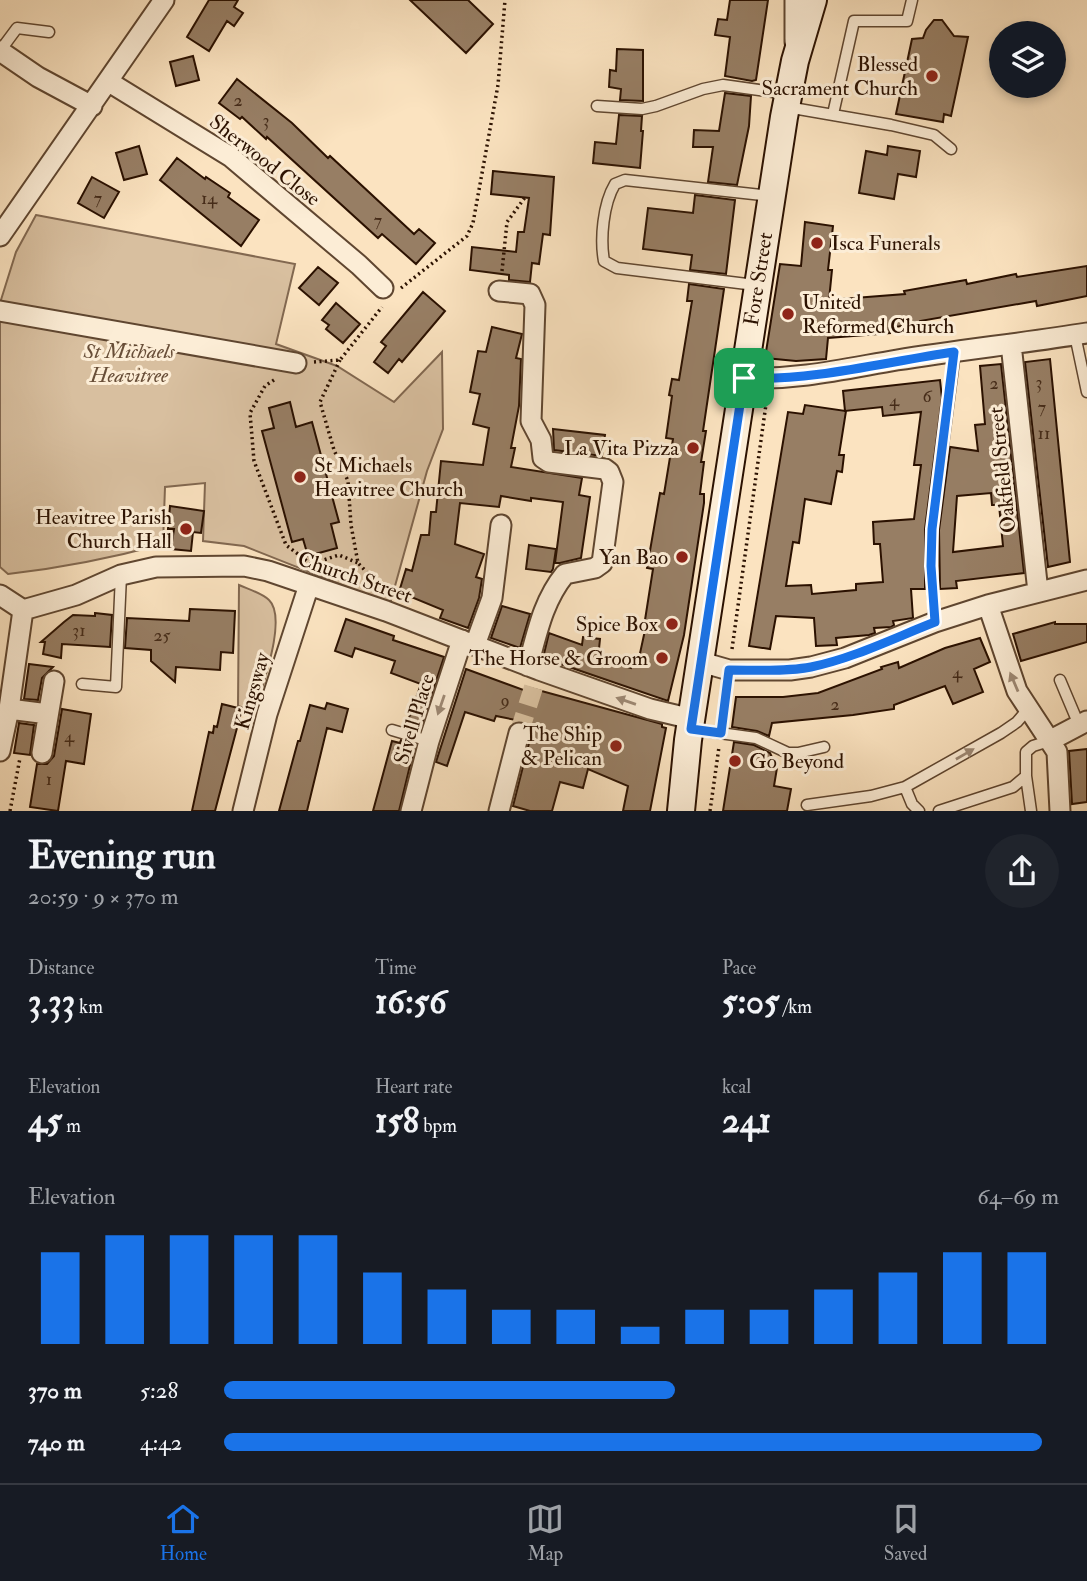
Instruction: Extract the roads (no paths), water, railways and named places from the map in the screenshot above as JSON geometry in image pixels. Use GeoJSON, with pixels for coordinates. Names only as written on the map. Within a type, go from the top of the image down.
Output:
{"type":"FeatureCollection","features":[{"type":"Feature","properties":{"kind":"main road","name":"Fore Street"},"geometry":{"type":"LineString","coordinates":[[681,811],[701,662],[756,379],[757,286],[771,196],[795,61],[813,0]]}},
{"type":"Feature","properties":{"kind":"street"},"geometry":{"type":"LineString","coordinates":[[0,236],[164,0]]}},
{"type":"Feature","properties":{"kind":"street"},"geometry":{"type":"LineString","coordinates":[[795,0],[795,61]]}},
{"type":"Feature","properties":{"kind":"street"},"geometry":{"type":"LineString","coordinates":[[0,51],[38,77],[92,106]]}},
{"type":"Feature","properties":{"kind":"street","name":"Sherwood Close"},"geometry":{"type":"LineString","coordinates":[[109,82],[231,157],[383,288]]}},
{"type":"Feature","properties":{"kind":"street"},"geometry":{"type":"LineString","coordinates":[[499,291],[530,294],[534,305],[531,421],[541,440],[543,458],[549,462],[605,469],[613,482],[602,563],[596,568],[565,574],[554,588],[546,603],[534,668]]}},
{"type":"Feature","properties":{"kind":"street"},"geometry":{"type":"LineString","coordinates":[[0,311],[296,363]]}},
{"type":"Feature","properties":{"kind":"street"},"geometry":{"type":"LineString","coordinates":[[756,379],[832,373],[895,360],[1081,334]]}},
{"type":"Feature","properties":{"kind":"street","name":"Oakfield Street"},"geometry":{"type":"LineString","coordinates":[[1011,344],[1038,592]]}},
{"type":"Feature","properties":{"kind":"street","name":"Sivell Place"},"geometry":{"type":"LineString","coordinates":[[411,811],[429,741],[469,643],[492,598],[501,525]]}},
{"type":"Feature","properties":{"kind":"street","name":"Church Street"},"geometry":{"type":"LineString","coordinates":[[23,610],[76,595],[121,575],[156,567],[244,566],[309,584],[386,611],[691,724]]}},
{"type":"Feature","properties":{"kind":"street"},"geometry":{"type":"LineString","coordinates":[[701,662],[729,670],[790,670],[834,661],[935,622],[988,605],[1087,580]]}},
{"type":"Feature","properties":{"kind":"street","name":"Kingsway"},"geometry":{"type":"LineString","coordinates":[[243,811],[267,714],[309,584]]}},
{"type":"Feature","properties":{"kind":"street"},"geometry":{"type":"LineString","coordinates":[[0,595],[23,610],[4,753]]}},
{"type":"Feature","properties":{"kind":"street"},"geometry":{"type":"LineString","coordinates":[[988,605],[1017,691],[1057,752],[1060,811]]}},
{"type":"Feature","properties":{"kind":"street"},"geometry":{"type":"LineString","coordinates":[[42,753],[54,681]]}},
{"type":"Feature","properties":{"kind":"street"},"geometry":{"type":"LineString","coordinates":[[9,709],[48,714]]}},
{"type":"Feature","properties":{"kind":"street"},"geometry":{"type":"LineString","coordinates":[[1049,741],[1083,723]]}},
{"type":"Feature","properties":{"kind":"street"},"geometry":{"type":"LineString","coordinates":[[499,811],[519,733]]}},
{"type":"Feature","properties":{"kind":"lane"},"geometry":{"type":"LineString","coordinates":[[833,114],[854,21],[906,21],[912,0]]}},
{"type":"Feature","properties":{"kind":"lane"},"geometry":{"type":"LineString","coordinates":[[0,51],[17,29],[49,32]]}},
{"type":"Feature","properties":{"kind":"lane"},"geometry":{"type":"LineString","coordinates":[[597,106],[642,109],[723,85],[833,114],[934,135],[951,149]]}},
{"type":"Feature","properties":{"kind":"lane"},"geometry":{"type":"LineString","coordinates":[[757,286],[617,268],[604,261],[602,248],[609,194],[615,184],[625,180],[771,196]]}},
{"type":"Feature","properties":{"kind":"lane"},"geometry":{"type":"LineString","coordinates":[[1081,334],[1087,392]]}},
{"type":"Feature","properties":{"kind":"lane"},"geometry":{"type":"LineString","coordinates":[[935,622],[931,566],[932,529],[954,352]]}},
{"type":"Feature","properties":{"kind":"lane"},"geometry":{"type":"LineString","coordinates":[[82,684],[116,687],[121,575]]}},
{"type":"Feature","properties":{"kind":"lane"},"geometry":{"type":"LineString","coordinates":[[1060,680],[1083,723]]}},
{"type":"Feature","properties":{"kind":"lane"},"geometry":{"type":"LineString","coordinates":[[807,805],[871,796],[905,787],[1001,733],[1017,722],[1030,707]]}},
{"type":"Feature","properties":{"kind":"lane"},"geometry":{"type":"LineString","coordinates":[[691,724],[721,733],[756,738],[788,753],[824,747]]}},
{"type":"Feature","properties":{"kind":"lane"},"geometry":{"type":"LineString","coordinates":[[392,730],[429,741]]}},
{"type":"Feature","properties":{"kind":"lane"},"geometry":{"type":"LineString","coordinates":[[1031,811],[1026,752],[1033,746],[1049,741]]}},
{"type":"Feature","properties":{"kind":"lane"},"geometry":{"type":"LineString","coordinates":[[939,811],[1013,787],[1026,776]]}},
{"type":"Feature","properties":{"kind":"lane"},"geometry":{"type":"LineString","coordinates":[[905,787],[912,804],[919,811]]}},
{"type":"Feature","properties":{"kind":"tunnel"},"geometry":{"type":"LineString","coordinates":[[519,733],[539,670]]}},
{"type":"Feature","properties":{"kind":"place","name":"Blessed Sacrament Church"},"geometry":{"type":"Point","coordinates":[932,76]}},
{"type":"Feature","properties":{"kind":"place","name":"Isca Funerals"},"geometry":{"type":"Point","coordinates":[817,243]}},
{"type":"Feature","properties":{"kind":"place","name":"United Reformed Church"},"geometry":{"type":"Point","coordinates":[788,314]}},
{"type":"Feature","properties":{"kind":"place","name":"La Vita Pizza"},"geometry":{"type":"Point","coordinates":[693,448]}},
{"type":"Feature","properties":{"kind":"place","name":"St Michaels Heavitree Church"},"geometry":{"type":"Point","coordinates":[300,477]}},
{"type":"Feature","properties":{"kind":"place","name":"Heavitree Parish Church Hall"},"geometry":{"type":"Point","coordinates":[186,529]}},
{"type":"Feature","properties":{"kind":"place","name":"Yan Bao"},"geometry":{"type":"Point","coordinates":[682,557]}},
{"type":"Feature","properties":{"kind":"place","name":"Spice Box"},"geometry":{"type":"Point","coordinates":[672,624]}},
{"type":"Feature","properties":{"kind":"place","name":"The Horse & Groom"},"geometry":{"type":"Point","coordinates":[662,658]}},
{"type":"Feature","properties":{"kind":"place","name":"The Ship & Pelican"},"geometry":{"type":"Point","coordinates":[616,746]}},
{"type":"Feature","properties":{"kind":"place","name":"Go Beyond"},"geometry":{"type":"Point","coordinates":[735,761]}},
{"type":"Feature","properties":{"kind":"park label","name":"St Michaels Heavitree"},"geometry":{"type":"Point","coordinates":[129,363]}}]}
